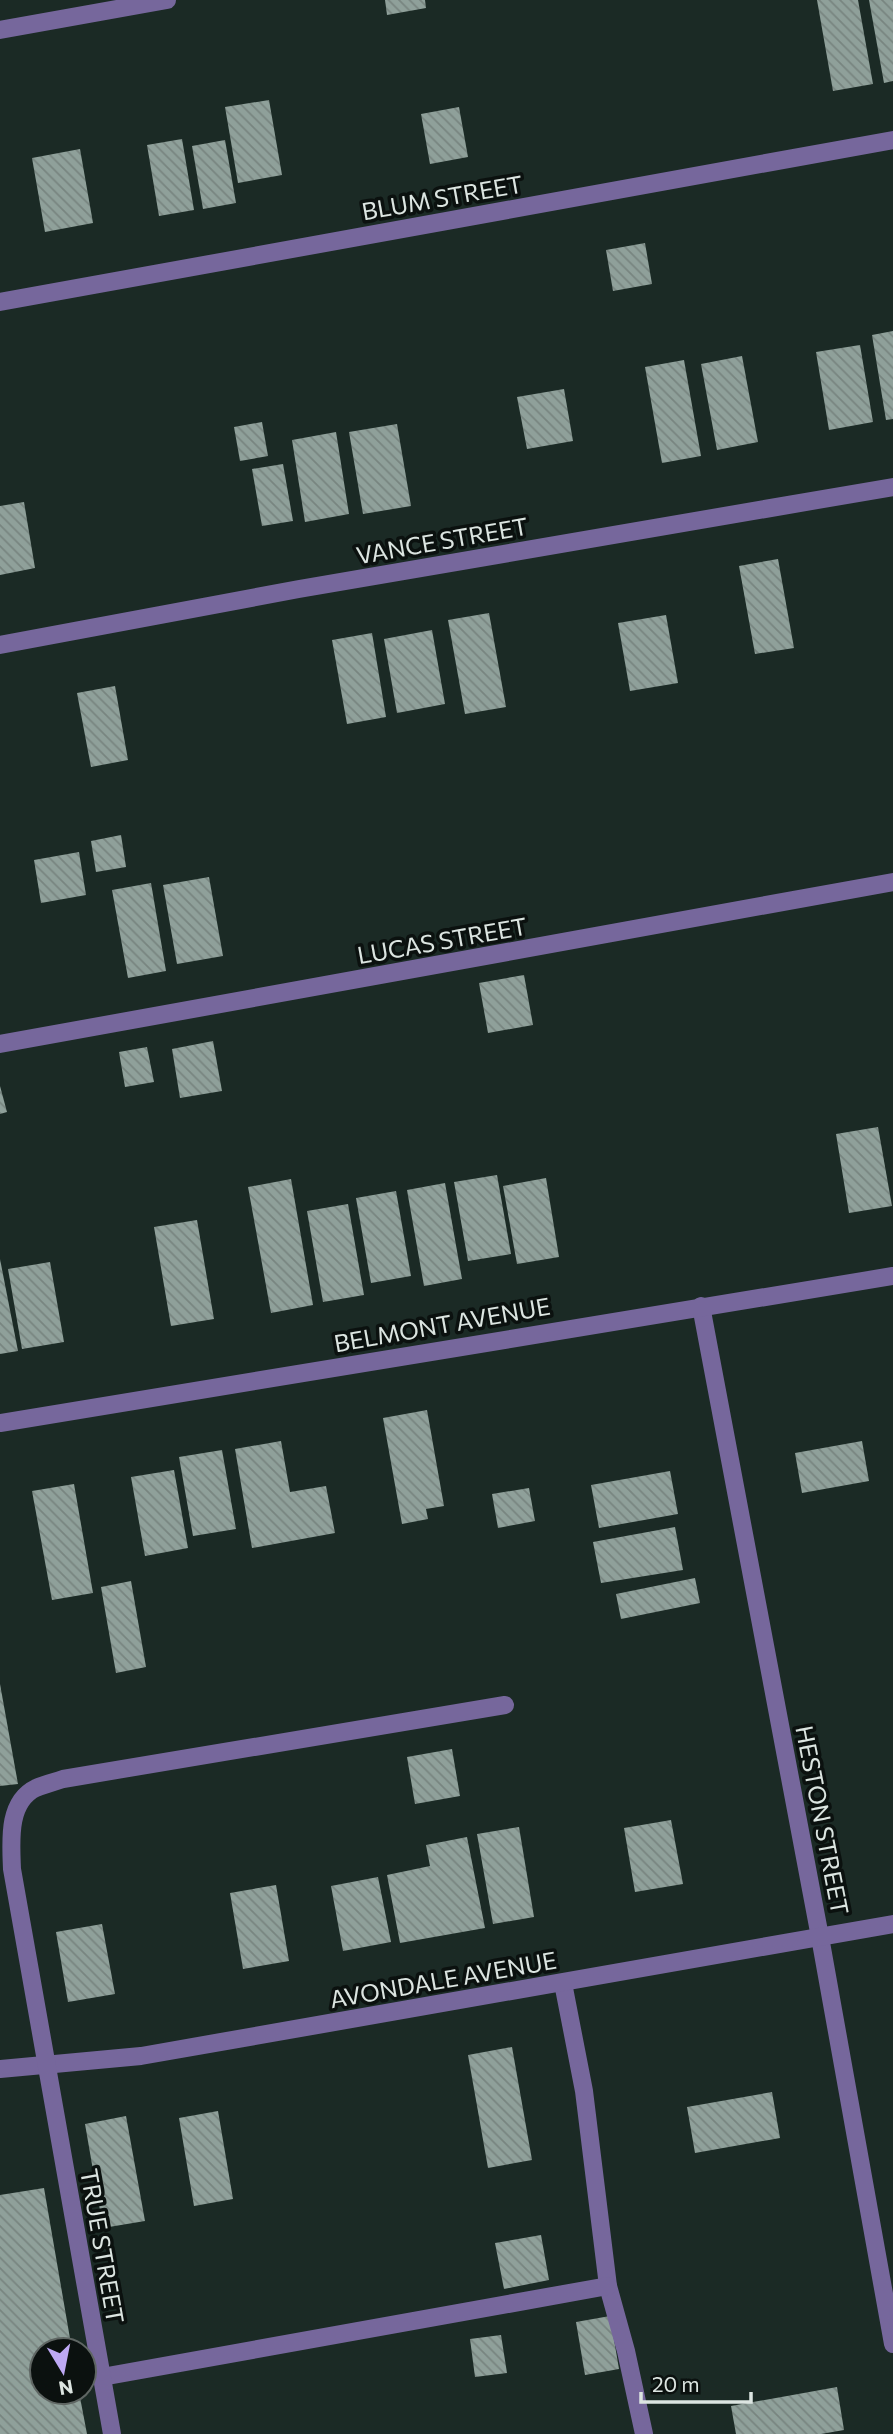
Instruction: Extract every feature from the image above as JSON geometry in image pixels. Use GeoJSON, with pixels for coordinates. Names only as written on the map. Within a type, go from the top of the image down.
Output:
{"type":"FeatureCollection","features":[{"type":"Feature","properties":{"kind":"street"},"geometry":{"type":"LineString","coordinates":[[0,30],[167,0]]}},
{"type":"Feature","properties":{"kind":"street","name":"BLUM STREET"},"geometry":{"type":"LineString","coordinates":[[0,302],[893,140]]}},
{"type":"Feature","properties":{"kind":"street","name":"VANCE STREET"},"geometry":{"type":"LineString","coordinates":[[0,645],[313,587],[893,487]]}},
{"type":"Feature","properties":{"kind":"street","name":"LUCAS STREET"},"geometry":{"type":"LineString","coordinates":[[0,1044],[893,882]]}},
{"type":"Feature","properties":{"kind":"street","name":"BELMONT AVENUE"},"geometry":{"type":"LineString","coordinates":[[0,1423],[893,1276]]}},
{"type":"Feature","properties":{"kind":"street","name":"HESTON STREET"},"geometry":{"type":"LineString","coordinates":[[701,1306],[820,1937],[893,2344]]}},
{"type":"Feature","properties":{"kind":"street","name":"TRUE STREET"},"geometry":{"type":"LineString","coordinates":[[112,2434],[12,1869],[10,1837],[18,1806],[34,1789],[63,1779],[506,1705]]}},
{"type":"Feature","properties":{"kind":"street","name":"AVONDALE AVENUE"},"geometry":{"type":"LineString","coordinates":[[0,2069],[141,2056],[893,1924]]}},
{"type":"Feature","properties":{"kind":"street"},"geometry":{"type":"LineString","coordinates":[[563,1983],[584,2091],[608,2286],[626,2351],[644,2434]]}},
{"type":"Feature","properties":{"kind":"street"},"geometry":{"type":"LineString","coordinates":[[102,2377],[608,2286]]}},
{"type":"Feature","properties":{"kind":"building"},"geometry":{"type":"Polygon","coordinates":[[[385,0],[425,0],[426,8],[387,15],[385,0]]]}},
{"type":"Feature","properties":{"kind":"building"},"geometry":{"type":"Polygon","coordinates":[[[817,0],[858,0],[873,84],[833,91],[817,0]]]}},
{"type":"Feature","properties":{"kind":"building"},"geometry":{"type":"Polygon","coordinates":[[[869,0],[893,0],[893,81],[884,83],[869,0]]]}},
{"type":"Feature","properties":{"kind":"building"},"geometry":{"type":"Polygon","coordinates":[[[269,100],[282,175],[238,183],[225,107],[269,100]]]}},
{"type":"Feature","properties":{"kind":"building"},"geometry":{"type":"Polygon","coordinates":[[[459,107],[468,157],[430,164],[421,114],[459,107]]]}},
{"type":"Feature","properties":{"kind":"building"},"geometry":{"type":"Polygon","coordinates":[[[182,139],[194,210],[159,216],[147,145],[182,139]]]}},
{"type":"Feature","properties":{"kind":"building"},"geometry":{"type":"Polygon","coordinates":[[[225,140],[236,203],[203,209],[192,146],[225,140]]]}},
{"type":"Feature","properties":{"kind":"building"},"geometry":{"type":"Polygon","coordinates":[[[80,149],[93,223],[45,232],[32,158],[80,149]]]}},
{"type":"Feature","properties":{"kind":"building"},"geometry":{"type":"Polygon","coordinates":[[[645,243],[652,284],[613,291],[606,250],[645,243]]]}},
{"type":"Feature","properties":{"kind":"building"},"geometry":{"type":"Polygon","coordinates":[[[893,331],[893,419],[886,420],[872,335],[893,331]]]}},
{"type":"Feature","properties":{"kind":"building"},"geometry":{"type":"Polygon","coordinates":[[[860,345],[873,422],[829,430],[816,352],[860,345]]]}},
{"type":"Feature","properties":{"kind":"building"},"geometry":{"type":"Polygon","coordinates":[[[742,356],[758,442],[717,450],[701,364],[742,356]]]}},
{"type":"Feature","properties":{"kind":"building"},"geometry":{"type":"Polygon","coordinates":[[[684,360],[701,456],[662,463],[645,367],[684,360]]]}},
{"type":"Feature","properties":{"kind":"building"},"geometry":{"type":"Polygon","coordinates":[[[564,389],[573,441],[527,449],[517,397],[564,389]]]}},
{"type":"Feature","properties":{"kind":"building"},"geometry":{"type":"Polygon","coordinates":[[[262,422],[268,456],[240,461],[234,427],[262,422]]]}},
{"type":"Feature","properties":{"kind":"building"},"geometry":{"type":"Polygon","coordinates":[[[397,424],[411,506],[363,514],[349,432],[397,424]]]}},
{"type":"Feature","properties":{"kind":"building"},"geometry":{"type":"Polygon","coordinates":[[[336,432],[349,514],[305,522],[292,440],[336,432]]]}},
{"type":"Feature","properties":{"kind":"building"},"geometry":{"type":"Polygon","coordinates":[[[283,464],[293,521],[262,526],[252,469],[283,464]]]}},
{"type":"Feature","properties":{"kind":"building"},"geometry":{"type":"Polygon","coordinates":[[[24,502],[35,568],[0,575],[0,506],[24,502]]]}},
{"type":"Feature","properties":{"kind":"building"},"geometry":{"type":"Polygon","coordinates":[[[778,559],[794,648],[755,654],[739,566],[778,559]]]}},
{"type":"Feature","properties":{"kind":"building"},"geometry":{"type":"Polygon","coordinates":[[[489,613],[506,707],[465,714],[448,620],[489,613]]]}},
{"type":"Feature","properties":{"kind":"building"},"geometry":{"type":"Polygon","coordinates":[[[666,615],[678,683],[630,691],[618,623],[666,615]]]}},
{"type":"Feature","properties":{"kind":"building"},"geometry":{"type":"Polygon","coordinates":[[[432,630],[445,704],[397,713],[384,639],[432,630]]]}},
{"type":"Feature","properties":{"kind":"building"},"geometry":{"type":"Polygon","coordinates":[[[372,633],[386,717],[347,724],[332,640],[372,633]]]}},
{"type":"Feature","properties":{"kind":"building"},"geometry":{"type":"Polygon","coordinates":[[[115,686],[128,760],[91,767],[77,693],[115,686]]]}},
{"type":"Feature","properties":{"kind":"building"},"geometry":{"type":"Polygon","coordinates":[[[121,835],[126,867],[96,872],[91,841],[121,835]]]}},
{"type":"Feature","properties":{"kind":"building"},"geometry":{"type":"Polygon","coordinates":[[[79,852],[86,895],[41,903],[34,860],[79,852]]]}},
{"type":"Feature","properties":{"kind":"building"},"geometry":{"type":"Polygon","coordinates":[[[209,877],[223,956],[177,964],[163,885],[209,877]]]}},
{"type":"Feature","properties":{"kind":"building"},"geometry":{"type":"Polygon","coordinates":[[[151,883],[166,971],[128,978],[112,890],[151,883]]]}},
{"type":"Feature","properties":{"kind":"building"},"geometry":{"type":"Polygon","coordinates":[[[524,975],[533,1025],[488,1033],[479,983],[524,975]]]}},
{"type":"Feature","properties":{"kind":"building"},"geometry":{"type":"Polygon","coordinates":[[[213,1041],[222,1091],[180,1098],[172,1049],[213,1041]]]}},
{"type":"Feature","properties":{"kind":"building"},"geometry":{"type":"Polygon","coordinates":[[[147,1047],[154,1082],[125,1087],[119,1052],[147,1047]]]}},
{"type":"Feature","properties":{"kind":"building"},"geometry":{"type":"Polygon","coordinates":[[[0,1086],[7,1112],[0,1114],[0,1086]]]}},
{"type":"Feature","properties":{"kind":"building"},"geometry":{"type":"Polygon","coordinates":[[[878,1127],[892,1206],[849,1213],[836,1134],[878,1127]]]}},
{"type":"Feature","properties":{"kind":"building"},"geometry":{"type":"Polygon","coordinates":[[[497,1175],[511,1254],[468,1261],[454,1182],[497,1175]]]}},
{"type":"Feature","properties":{"kind":"building"},"geometry":{"type":"Polygon","coordinates":[[[546,1178],[559,1257],[517,1264],[503,1186],[546,1178]]]}},
{"type":"Feature","properties":{"kind":"building"},"geometry":{"type":"Polygon","coordinates":[[[291,1179],[313,1305],[271,1313],[248,1187],[291,1179]]]}},
{"type":"Feature","properties":{"kind":"building"},"geometry":{"type":"Polygon","coordinates":[[[445,1183],[462,1279],[424,1286],[407,1190],[445,1183]]]}},
{"type":"Feature","properties":{"kind":"building"},"geometry":{"type":"Polygon","coordinates":[[[396,1191],[411,1276],[371,1283],[356,1198],[396,1191]]]}},
{"type":"Feature","properties":{"kind":"building"},"geometry":{"type":"Polygon","coordinates":[[[348,1204],[364,1295],[323,1302],[307,1211],[348,1204]]]}},
{"type":"Feature","properties":{"kind":"building"},"geometry":{"type":"Polygon","coordinates":[[[197,1220],[214,1319],[171,1326],[154,1227],[197,1220]]]}},
{"type":"Feature","properties":{"kind":"building"},"geometry":{"type":"Polygon","coordinates":[[[0,1259],[18,1351],[0,1354],[0,1259]]]}},
{"type":"Feature","properties":{"kind":"building"},"geometry":{"type":"Polygon","coordinates":[[[50,1262],[64,1342],[22,1349],[8,1269],[50,1262]]]}},
{"type":"Feature","properties":{"kind":"building"},"geometry":{"type":"Polygon","coordinates":[[[427,1410],[444,1506],[426,1509],[428,1519],[402,1524],[383,1418],[427,1410]]]}},
{"type":"Feature","properties":{"kind":"building"},"geometry":{"type":"Polygon","coordinates":[[[281,1441],[290,1492],[326,1486],[335,1533],[252,1548],[235,1449],[281,1441]]]}},
{"type":"Feature","properties":{"kind":"building"},"geometry":{"type":"Polygon","coordinates":[[[862,1441],[869,1481],[802,1493],[795,1453],[862,1441]]]}},
{"type":"Feature","properties":{"kind":"building"},"geometry":{"type":"Polygon","coordinates":[[[222,1450],[236,1529],[193,1536],[179,1457],[222,1450]]]}},
{"type":"Feature","properties":{"kind":"building"},"geometry":{"type":"Polygon","coordinates":[[[174,1470],[188,1548],[145,1556],[131,1477],[174,1470]]]}},
{"type":"Feature","properties":{"kind":"building"},"geometry":{"type":"Polygon","coordinates":[[[670,1471],[678,1514],[599,1528],[591,1485],[670,1471]]]}},
{"type":"Feature","properties":{"kind":"building"},"geometry":{"type":"Polygon","coordinates":[[[74,1484],[93,1593],[52,1600],[32,1491],[74,1484]]]}},
{"type":"Feature","properties":{"kind":"building"},"geometry":{"type":"Polygon","coordinates":[[[529,1488],[535,1521],[498,1528],[492,1494],[529,1488]]]}},
{"type":"Feature","properties":{"kind":"building"},"geometry":{"type":"Polygon","coordinates":[[[675,1527],[683,1570],[601,1583],[593,1542],[675,1527]]]}},
{"type":"Feature","properties":{"kind":"building"},"geometry":{"type":"Polygon","coordinates":[[[695,1578],[700,1603],[621,1619],[616,1594],[695,1578]]]}},
{"type":"Feature","properties":{"kind":"building"},"geometry":{"type":"Polygon","coordinates":[[[131,1581],[146,1667],[116,1673],[101,1587],[131,1581]]]}},
{"type":"Feature","properties":{"kind":"building"},"geometry":{"type":"Polygon","coordinates":[[[0,1684],[18,1784],[0,1786],[0,1684]]]}},
{"type":"Feature","properties":{"kind":"building"},"geometry":{"type":"Polygon","coordinates":[[[452,1749],[460,1796],[415,1804],[407,1757],[452,1749]]]}},
{"type":"Feature","properties":{"kind":"building"},"geometry":{"type":"Polygon","coordinates":[[[671,1820],[683,1884],[635,1892],[624,1828],[671,1820]]]}},
{"type":"Feature","properties":{"kind":"building"},"geometry":{"type":"Polygon","coordinates":[[[519,1827],[534,1917],[493,1924],[477,1834],[519,1827]]]}},
{"type":"Feature","properties":{"kind":"building"},"geometry":{"type":"Polygon","coordinates":[[[467,1837],[485,1928],[400,1943],[387,1875],[430,1866],[426,1845],[467,1837]]]}},
{"type":"Feature","properties":{"kind":"building"},"geometry":{"type":"Polygon","coordinates":[[[378,1877],[391,1942],[343,1951],[331,1886],[378,1877]]]}},
{"type":"Feature","properties":{"kind":"building"},"geometry":{"type":"Polygon","coordinates":[[[276,1885],[289,1961],[243,1969],[230,1893],[276,1885]]]}},
{"type":"Feature","properties":{"kind":"building"},"geometry":{"type":"Polygon","coordinates":[[[102,1924],[115,1994],[68,2002],[56,1932],[102,1924]]]}},
{"type":"Feature","properties":{"kind":"building"},"geometry":{"type":"Polygon","coordinates":[[[512,2047],[532,2160],[488,2168],[468,2055],[512,2047]]]}},
{"type":"Feature","properties":{"kind":"building"},"geometry":{"type":"Polygon","coordinates":[[[772,2092],[780,2138],[695,2153],[687,2107],[772,2092]]]}},
{"type":"Feature","properties":{"kind":"building"},"geometry":{"type":"Polygon","coordinates":[[[218,2111],[233,2199],[194,2206],[179,2118],[218,2111]]]}},
{"type":"Feature","properties":{"kind":"building"},"geometry":{"type":"Polygon","coordinates":[[[126,2116],[145,2221],[103,2228],[85,2124],[126,2116]]]}},
{"type":"Feature","properties":{"kind":"building"},"geometry":{"type":"Polygon","coordinates":[[[44,2188],[70,2336],[28,2336],[28,2406],[82,2406],[87,2434],[0,2434],[0,2195],[44,2188]]]}},
{"type":"Feature","properties":{"kind":"building"},"geometry":{"type":"Polygon","coordinates":[[[541,2235],[549,2280],[504,2289],[495,2243],[541,2235]]]}},
{"type":"Feature","properties":{"kind":"building"},"geometry":{"type":"Polygon","coordinates":[[[610,2316],[619,2369],[585,2375],[576,2322],[610,2316]]]}},
{"type":"Feature","properties":{"kind":"building"},"geometry":{"type":"Polygon","coordinates":[[[501,2335],[507,2373],[475,2377],[470,2339],[501,2335]]]}},
{"type":"Feature","properties":{"kind":"building"},"geometry":{"type":"Polygon","coordinates":[[[837,2387],[844,2430],[821,2434],[736,2434],[731,2406],[837,2387]]]}}]}
